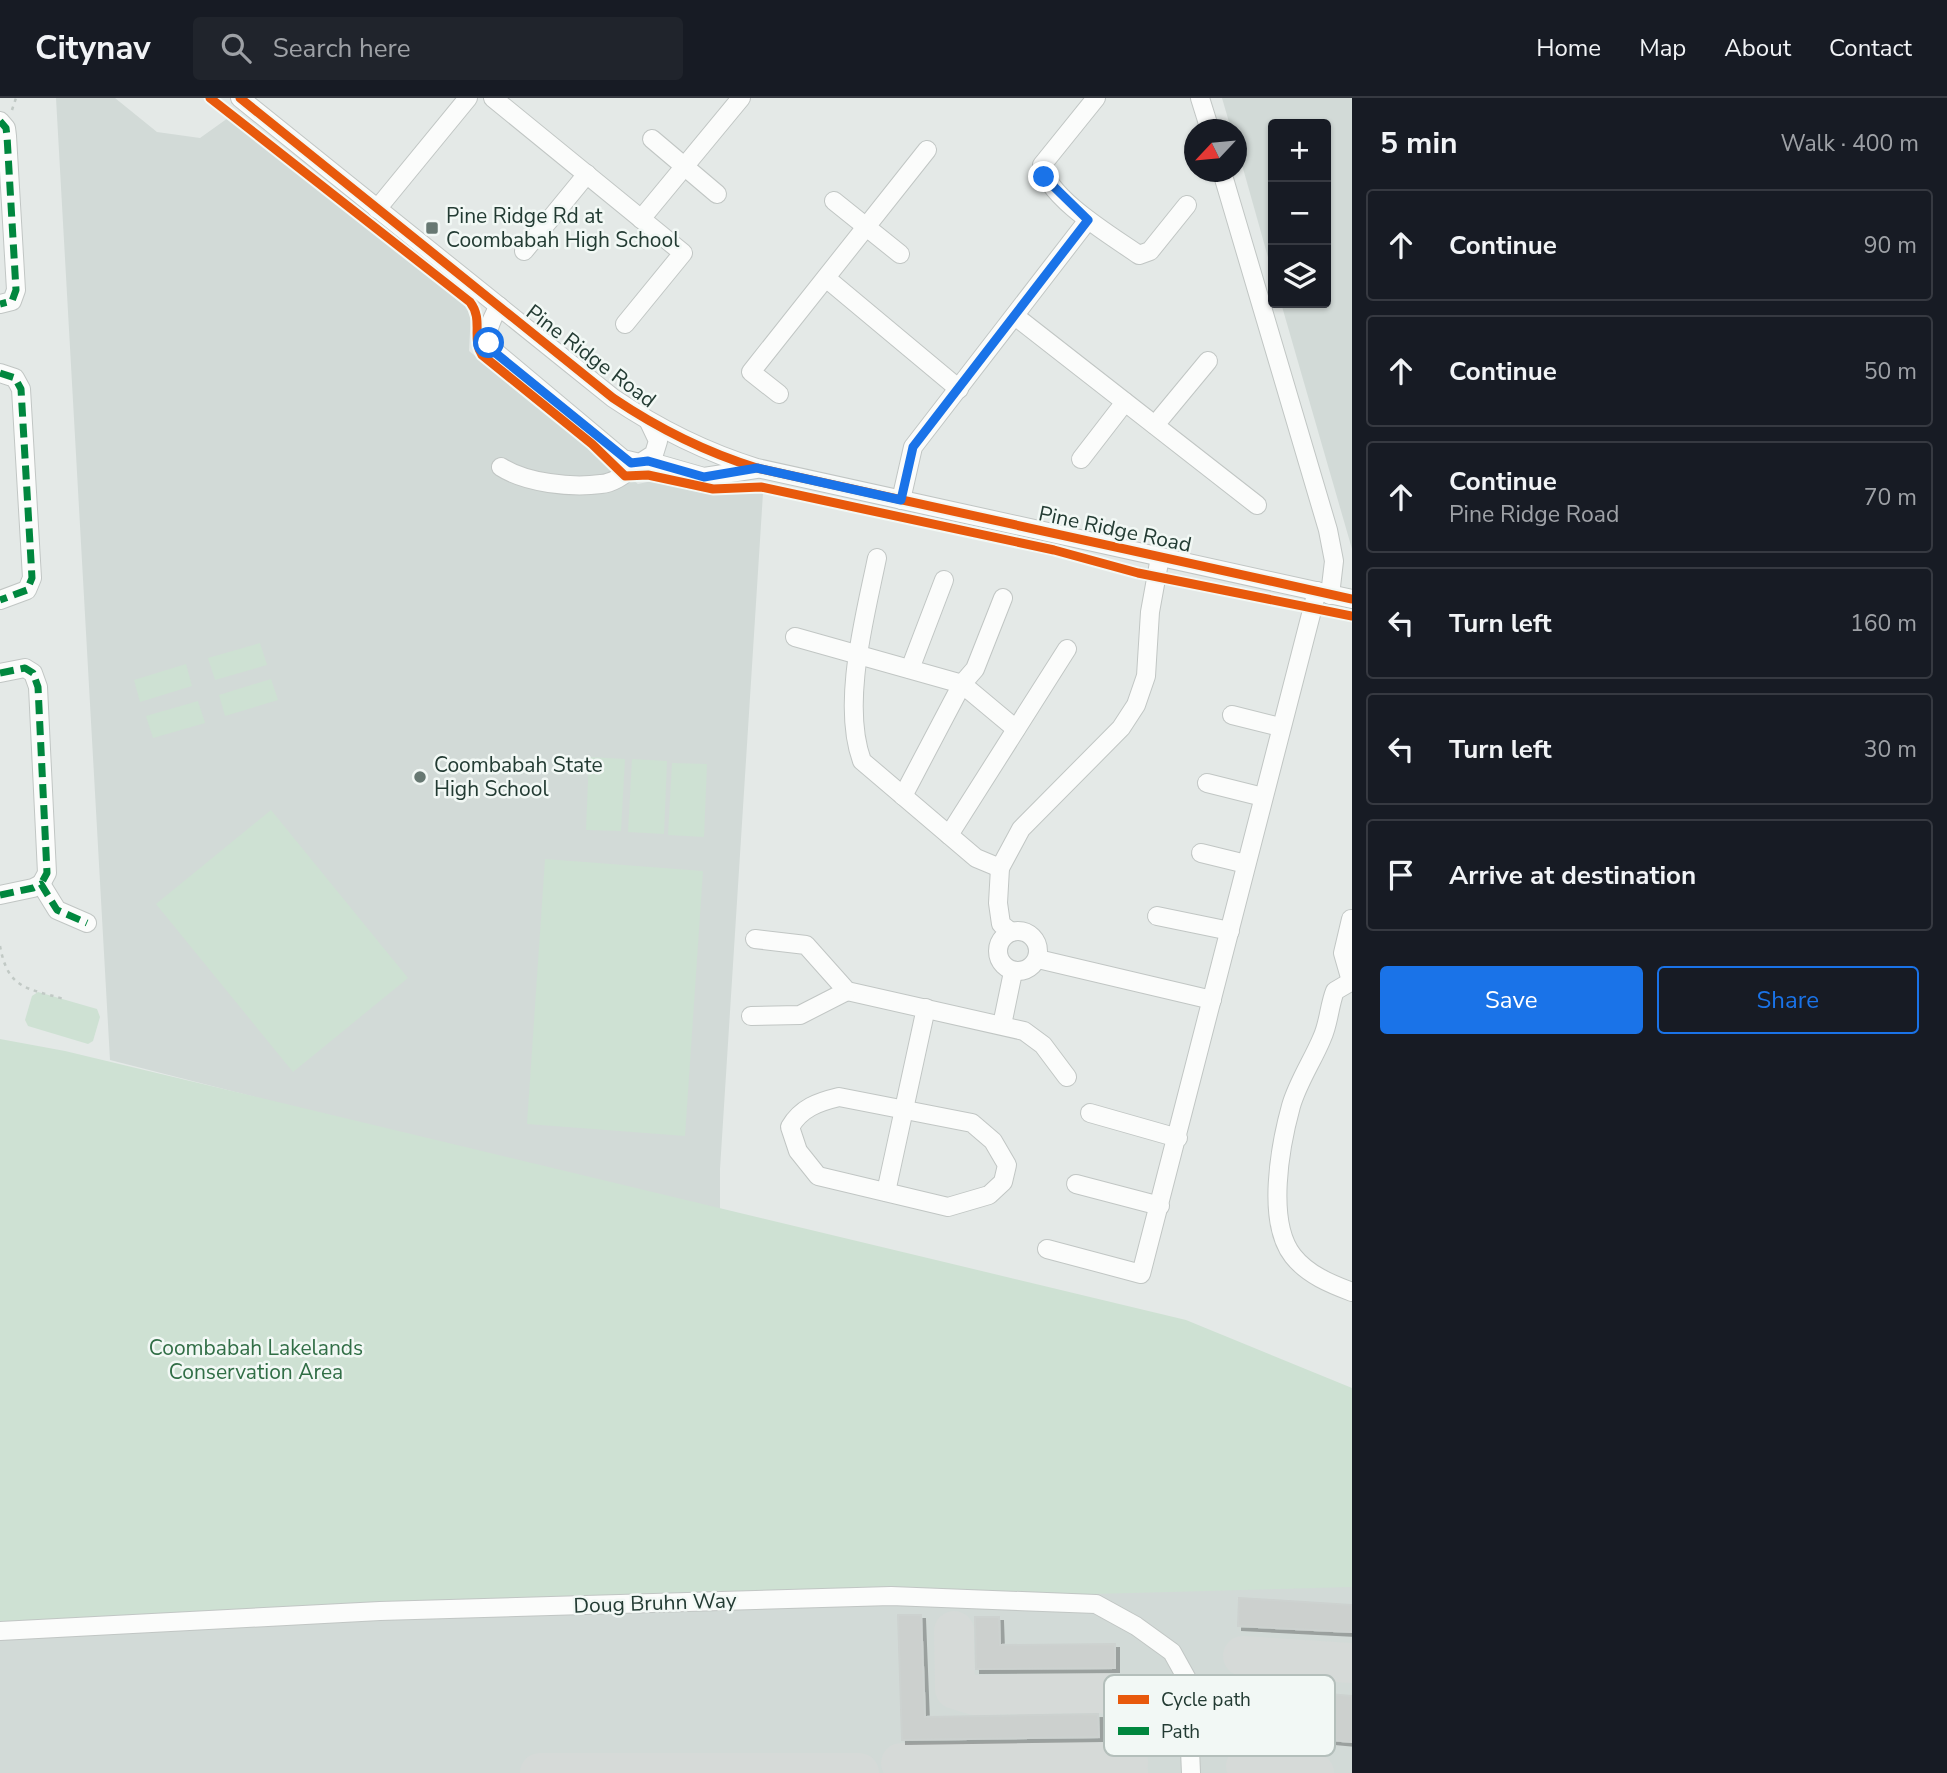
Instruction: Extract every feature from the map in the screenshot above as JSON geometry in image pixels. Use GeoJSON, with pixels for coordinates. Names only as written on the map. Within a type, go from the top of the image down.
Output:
{"type":"FeatureCollection","features":[{"type":"Feature","properties":{"kind":"street","name":"Pine Ridge Road"},"geometry":{"type":"LineString","coordinates":[[240,98],[613,398],[649,422],[701,448],[757,468],[1352,599]]}},
{"type":"Feature","properties":{"kind":"street"},"geometry":{"type":"LineString","coordinates":[[377,209],[468,98]]}},
{"type":"Feature","properties":{"kind":"street"},"geometry":{"type":"LineString","coordinates":[[493,98],[683,253],[625,324]]}},
{"type":"Feature","properties":{"kind":"street"},"geometry":{"type":"LineString","coordinates":[[642,219],[741,98]]}},
{"type":"Feature","properties":{"kind":"street"},"geometry":{"type":"LineString","coordinates":[[1096,98],[1042,165],[1044,177],[1088,220],[1139,255],[1150,251],[1187,205]]}},
{"type":"Feature","properties":{"kind":"street"},"geometry":{"type":"LineString","coordinates":[[1200,98],[1207,119]]}},
{"type":"Feature","properties":{"kind":"street"},"geometry":{"type":"LineString","coordinates":[[0,121],[6,128],[7,136],[16,290],[12,301],[0,304]]}},
{"type":"Feature","properties":{"kind":"street"},"geometry":{"type":"LineString","coordinates":[[652,139],[717,194]]}},
{"type":"Feature","properties":{"kind":"street"},"geometry":{"type":"LineString","coordinates":[[779,394],[751,372],[927,150]]}},
{"type":"Feature","properties":{"kind":"street"},"geometry":{"type":"LineString","coordinates":[[524,251],[587,174]]}},
{"type":"Feature","properties":{"kind":"street"},"geometry":{"type":"LineString","coordinates":[[1046,1249],[1141,1274],[1178,1138],[1280,727],[1334,561],[1328,530],[1225,182]]}},
{"type":"Feature","properties":{"kind":"street"},"geometry":{"type":"LineString","coordinates":[[834,201],[900,254]]}},
{"type":"Feature","properties":{"kind":"street"},"geometry":{"type":"LineString","coordinates":[[901,500],[913,447],[1088,220]]}},
{"type":"Feature","properties":{"kind":"street"},"geometry":{"type":"LineString","coordinates":[[826,278],[958,389]]}},
{"type":"Feature","properties":{"kind":"street"},"geometry":{"type":"LineString","coordinates":[[499,306],[489,323],[488,334],[493,351],[623,459],[704,477],[757,468]]}},
{"type":"Feature","properties":{"kind":"street"},"geometry":{"type":"LineString","coordinates":[[1015,316],[1256,505]]}},
{"type":"Feature","properties":{"kind":"street"},"geometry":{"type":"LineString","coordinates":[[1155,425],[1208,360]]}},
{"type":"Feature","properties":{"kind":"street"},"geometry":{"type":"LineString","coordinates":[[0,373],[15,378],[21,389],[32,578],[27,590],[0,600]]}},
{"type":"Feature","properties":{"kind":"street"},"geometry":{"type":"LineString","coordinates":[[1081,459],[1125,402]]}},
{"type":"Feature","properties":{"kind":"street"},"geometry":{"type":"LineString","coordinates":[[500,467],[530,481],[602,484],[618,478],[644,462],[658,441],[649,422]]}},
{"type":"Feature","properties":{"kind":"street"},"geometry":{"type":"LineString","coordinates":[[1011,932],[1001,924],[998,903],[1000,868],[1021,829],[1121,728],[1136,705],[1146,676],[1152,602],[1160,557]]}},
{"type":"Feature","properties":{"kind":"street"},"geometry":{"type":"LineString","coordinates":[[877,558],[858,653],[855,741],[862,761],[976,858],[1000,868]]}},
{"type":"Feature","properties":{"kind":"street"},"geometry":{"type":"LineString","coordinates":[[910,669],[944,580]]}},
{"type":"Feature","properties":{"kind":"street"},"geometry":{"type":"LineString","coordinates":[[903,796],[962,684],[975,669],[1003,598]]}},
{"type":"Feature","properties":{"kind":"street"},"geometry":{"type":"LineString","coordinates":[[795,637],[962,684],[1016,729]]}},
{"type":"Feature","properties":{"kind":"street"},"geometry":{"type":"LineString","coordinates":[[949,835],[1067,649]]}},
{"type":"Feature","properties":{"kind":"street"},"geometry":{"type":"LineString","coordinates":[[0,673],[26,668],[33,673],[38,687],[47,873],[41,884],[33,888],[0,895]]}},
{"type":"Feature","properties":{"kind":"street"},"geometry":{"type":"LineString","coordinates":[[1232,715],[1280,727]]}},
{"type":"Feature","properties":{"kind":"street"},"geometry":{"type":"LineString","coordinates":[[1207,783],[1263,797]]}},
{"type":"Feature","properties":{"kind":"street"},"geometry":{"type":"LineString","coordinates":[[1201,853],[1246,864]]}},
{"type":"Feature","properties":{"kind":"street"},"geometry":{"type":"LineString","coordinates":[[41,884],[57,910],[87,923]]}},
{"type":"Feature","properties":{"kind":"street"},"geometry":{"type":"LineString","coordinates":[[1157,916],[1230,930]]}},
{"type":"Feature","properties":{"kind":"street"},"geometry":{"type":"LineString","coordinates":[[1351,919],[1343,953],[1351,981],[1335,991],[1324,1035],[1292,1104],[1281,1156],[1277,1216],[1282,1236],[1294,1257],[1322,1280],[1352,1292]]}},
{"type":"Feature","properties":{"kind":"street"},"geometry":{"type":"LineString","coordinates":[[1011,932],[1031,935],[1038,946],[1038,959],[1028,970],[1013,972],[1002,965],[998,949],[1004,937],[1011,932]]}},
{"type":"Feature","properties":{"kind":"street"},"geometry":{"type":"LineString","coordinates":[[755,939],[806,945],[847,991],[1024,1031],[1043,1045],[1067,1077]]}},
{"type":"Feature","properties":{"kind":"street"},"geometry":{"type":"LineString","coordinates":[[1038,959],[1212,1000]]}},
{"type":"Feature","properties":{"kind":"street"},"geometry":{"type":"LineString","coordinates":[[1002,1025],[1013,972]]}},
{"type":"Feature","properties":{"kind":"street"},"geometry":{"type":"LineString","coordinates":[[751,1016],[800,1015],[847,991]]}},
{"type":"Feature","properties":{"kind":"street"},"geometry":{"type":"LineString","coordinates":[[886,1192],[926,1008]]}},
{"type":"Feature","properties":{"kind":"street"},"geometry":{"type":"LineString","coordinates":[[839,1097],[904,1109],[972,1123],[993,1141],[1007,1165],[1003,1182],[989,1195],[948,1207],[818,1175],[798,1151],[790,1127],[797,1114],[820,1101],[839,1097]]}},
{"type":"Feature","properties":{"kind":"street"},"geometry":{"type":"LineString","coordinates":[[1090,1113],[1178,1138]]}},
{"type":"Feature","properties":{"kind":"street"},"geometry":{"type":"LineString","coordinates":[[1076,1184],[1160,1206]]}},
{"type":"Feature","properties":{"kind":"street","name":"Doug Bruhn Way"},"geometry":{"type":"LineString","coordinates":[[0,1631],[380,1611],[891,1596],[1096,1604],[1136,1626],[1172,1652],[1185,1675]]}},
{"type":"Feature","properties":{"kind":"path"},"geometry":{"type":"LineString","coordinates":[[0,946],[4,965],[12,980],[27,988],[64,999]]}},
{"type":"Feature","properties":{"kind":"shaded area","name":"Coombabah State High School"},"geometry":{"type":"Polygon","coordinates":[[[56,98],[115,98],[157,132],[200,138],[228,118],[471,311],[469,351],[638,484],[652,481],[722,494],[763,493],[720,1169],[720,1216],[110,1060],[56,98]]]}},
{"type":"Feature","properties":{"kind":"shaded area"},"geometry":{"type":"Polygon","coordinates":[[[1222,98],[1352,98],[1352,549],[1282,308],[1331,308],[1331,119],[1268,119],[1268,257],[1247,182],[1247,119],[1228,119],[1222,98]]]}},
{"type":"Feature","properties":{"kind":"shaded area"},"geometry":{"type":"Polygon","coordinates":[[[1352,1581],[1352,1773],[0,1773],[0,1616],[1352,1581]]]}},
{"type":"Feature","properties":{"kind":"green space"},"geometry":{"type":"Polygon","coordinates":[[[260,643],[267,665],[215,680],[208,658],[260,643]]]}},
{"type":"Feature","properties":{"kind":"green space"},"geometry":{"type":"Polygon","coordinates":[[[186,664],[192,686],[140,702],[134,680],[186,664]]]}},
{"type":"Feature","properties":{"kind":"green space"},"geometry":{"type":"Polygon","coordinates":[[[271,679],[278,700],[225,716],[219,695],[271,679]]]}},
{"type":"Feature","properties":{"kind":"green space"},"geometry":{"type":"Polygon","coordinates":[[[198,701],[205,723],[153,738],[146,716],[198,701]]]}},
{"type":"Feature","properties":{"kind":"green space"},"geometry":{"type":"Polygon","coordinates":[[[589,757],[625,759],[621,831],[586,830],[589,757]]]}},
{"type":"Feature","properties":{"kind":"green space"},"geometry":{"type":"Polygon","coordinates":[[[632,759],[667,761],[664,834],[628,832],[632,759]]]}},
{"type":"Feature","properties":{"kind":"green space"},"geometry":{"type":"Polygon","coordinates":[[[672,763],[707,764],[704,837],[668,835],[672,763]]]}},
{"type":"Feature","properties":{"kind":"green space"},"geometry":{"type":"Polygon","coordinates":[[[271,810],[408,978],[293,1072],[156,904],[271,810]]]}},
{"type":"Feature","properties":{"kind":"green space"},"geometry":{"type":"Polygon","coordinates":[[[545,859],[703,871],[685,1136],[527,1124],[545,859]]]}},
{"type":"Feature","properties":{"kind":"green space"},"geometry":{"type":"Polygon","coordinates":[[[38,992],[97,1009],[100,1017],[93,1041],[88,1044],[28,1026],[25,1020],[32,996],[38,992]]]}},
{"type":"Feature","properties":{"kind":"green space","name":"Coombabah Lakelands Conservation Area"},"geometry":{"type":"Polygon","coordinates":[[[0,1039],[65,1051],[1186,1320],[1352,1388],[1352,1587],[0,1623],[0,1039]]]}},
{"type":"Feature","properties":{"kind":"building"},"geometry":{"type":"Polygon","coordinates":[[[1239,1598],[1352,1605],[1352,1632],[1238,1626],[1239,1598]]]}},
{"type":"Feature","properties":{"kind":"building"},"geometry":{"type":"Polygon","coordinates":[[[898,1615],[921,1615],[925,1717],[1098,1714],[1099,1737],[902,1740],[898,1615]]]}},
{"type":"Feature","properties":{"kind":"building"},"geometry":{"type":"Polygon","coordinates":[[[975,1617],[999,1617],[1000,1645],[1115,1644],[1115,1668],[976,1669],[975,1617]]]}},
{"type":"Feature","properties":{"kind":"building"},"geometry":{"type":"Polygon","coordinates":[[[1335,1694],[1352,1696],[1352,1742],[1335,1740],[1335,1694]]]}},
{"type":"Feature","properties":{"kind":"taxiway"},"geometry":{"type":"LineString","coordinates":[[954,1631],[955,1689],[974,1695],[1104,1693]]}},
{"type":"Feature","properties":{"kind":"taxiway"},"geometry":{"type":"LineString","coordinates":[[1243,1656],[1352,1663]]}},
{"type":"Feature","properties":{"kind":"taxiway"},"geometry":{"type":"LineString","coordinates":[[1127,1756],[1128,1773]]}},
{"type":"Feature","properties":{"kind":"taxiway"},"geometry":{"type":"LineString","coordinates":[[901,1763],[1128,1762]]}},
{"type":"Feature","properties":{"kind":"taxiway"},"geometry":{"type":"LineString","coordinates":[[1246,1766],[1314,1773]]}},
{"type":"Feature","properties":{"kind":"taxiway"},"geometry":{"type":"LineString","coordinates":[[540,1773],[859,1773]]}},
{"type":"Feature","properties":{"kind":"marked path"},"geometry":{"type":"LineString","coordinates":[[0,121],[6,128],[7,136],[16,290],[12,301],[0,304]]}},
{"type":"Feature","properties":{"kind":"marked path"},"geometry":{"type":"LineString","coordinates":[[0,373],[15,378],[21,389],[32,578],[27,590],[0,600]]}},
{"type":"Feature","properties":{"kind":"marked path"},"geometry":{"type":"LineString","coordinates":[[0,673],[25,668],[33,673],[38,687],[47,873],[41,884]]}},
{"type":"Feature","properties":{"kind":"marked path"},"geometry":{"type":"LineString","coordinates":[[0,895],[41,884],[57,910],[87,923]]}},
{"type":"Feature","properties":{"kind":"cycle path"},"geometry":{"type":"LineString","coordinates":[[210,98],[470,302],[476,315],[477,342],[482,355],[592,444],[625,476],[648,475],[713,489],[761,487],[1054,550],[1138,573],[1352,616]]}},
{"type":"Feature","properties":{"kind":"cycle path"},"geometry":{"type":"LineString","coordinates":[[240,98],[613,398],[665,430],[701,447],[757,468],[1352,599]]}},
{"type":"Feature","properties":{"kind":"place","name":"Pine Ridge Rd at Coombabah High School"},"geometry":{"type":"Point","coordinates":[432,228]}},
{"type":"Feature","properties":{"kind":"place","name":"Coombabah State High School"},"geometry":{"type":"Point","coordinates":[420,777]}},
{"type":"Feature","properties":{"kind":"route"},"geometry":{"type":"LineString","coordinates":[[489,343],[493,351],[631,463],[648,461],[658,466],[715,478],[757,468],[901,500],[913,447],[1088,220],[1044,177]]}}]}
